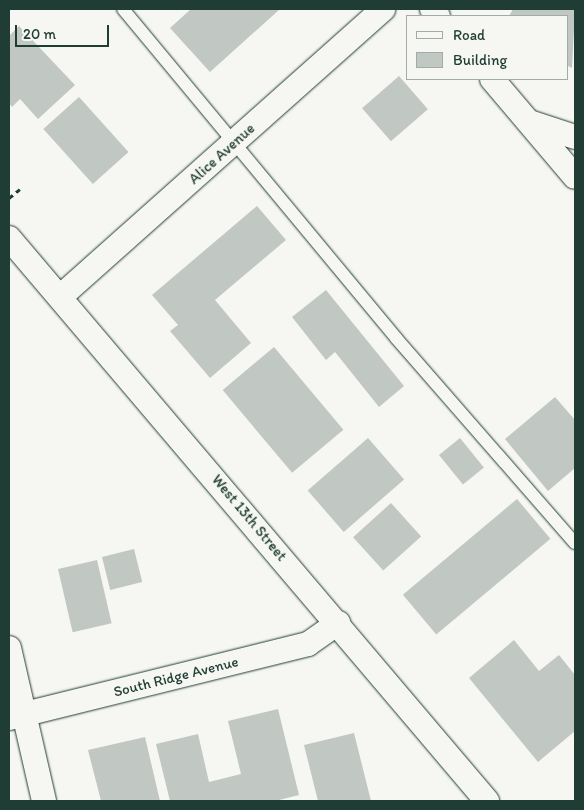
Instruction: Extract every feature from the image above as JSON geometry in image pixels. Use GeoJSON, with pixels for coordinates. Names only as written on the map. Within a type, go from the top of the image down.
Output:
{"type":"FeatureCollection","features":[{"type":"Feature","properties":{"kind":"street","name":"Alice Avenue"},"geometry":{"type":"LineString","coordinates":[[60,297],[383,9]]}},
{"type":"Feature","properties":{"kind":"street"},"geometry":{"type":"LineString","coordinates":[[493,80],[575,177]]}},
{"type":"Feature","properties":{"kind":"street"},"geometry":{"type":"LineString","coordinates":[[529,122],[575,137]]}},
{"type":"Feature","properties":{"kind":"street","name":"West 13th Street"},"geometry":{"type":"LineString","coordinates":[[9,238],[338,623],[487,801]]}},
{"type":"Feature","properties":{"kind":"street","name":"South Ridge Avenue"},"geometry":{"type":"LineString","coordinates":[[16,716],[308,644],[338,623]]}},
{"type":"Feature","properties":{"kind":"street"},"geometry":{"type":"LineString","coordinates":[[9,648],[16,716],[44,801]]}},
{"type":"Feature","properties":{"kind":"lane"},"geometry":{"type":"LineString","coordinates":[[123,9],[396,338],[575,544]]}},
{"type":"Feature","properties":{"kind":"path"},"geometry":{"type":"LineString","coordinates":[[9,198],[20,189]]}},
{"type":"Feature","properties":{"kind":"building"},"geometry":{"type":"Polygon","coordinates":[[[191,9],[280,9],[210,72],[170,28],[191,9]]]}},
{"type":"Feature","properties":{"kind":"building"},"geometry":{"type":"Polygon","coordinates":[[[513,9],[575,9],[572,68],[569,66],[569,15],[510,15],[513,9]]]}},
{"type":"Feature","properties":{"kind":"building"},"geometry":{"type":"Polygon","coordinates":[[[19,26],[75,85],[38,119],[20,99],[12,107],[9,103],[9,36],[19,26]]]}},
{"type":"Feature","properties":{"kind":"building"},"geometry":{"type":"Polygon","coordinates":[[[399,76],[428,109],[391,141],[362,108],[399,76]]]}},
{"type":"Feature","properties":{"kind":"building"},"geometry":{"type":"Polygon","coordinates":[[[79,97],[129,152],[93,184],[43,129],[79,97]]]}},
{"type":"Feature","properties":{"kind":"building"},"geometry":{"type":"Polygon","coordinates":[[[257,206],[286,240],[215,300],[251,343],[210,378],[170,331],[178,325],[152,295],[257,206]]]}},
{"type":"Feature","properties":{"kind":"building"},"geometry":{"type":"Polygon","coordinates":[[[326,290],[404,386],[379,407],[335,352],[326,360],[292,317],[326,290]]]}},
{"type":"Feature","properties":{"kind":"building"},"geometry":{"type":"Polygon","coordinates":[[[274,347],[343,430],[292,473],[223,390],[274,347]]]}},
{"type":"Feature","properties":{"kind":"building"},"geometry":{"type":"Polygon","coordinates":[[[555,397],[575,420],[575,468],[548,491],[505,439],[555,397]]]}},
{"type":"Feature","properties":{"kind":"building"},"geometry":{"type":"Polygon","coordinates":[[[368,438],[404,480],[344,532],[308,490],[368,438]]]}},
{"type":"Feature","properties":{"kind":"building"},"geometry":{"type":"Polygon","coordinates":[[[460,438],[484,468],[463,485],[439,455],[460,438]]]}},
{"type":"Feature","properties":{"kind":"building"},"geometry":{"type":"Polygon","coordinates":[[[517,499],[550,539],[436,635],[403,595],[517,499]]]}},
{"type":"Feature","properties":{"kind":"building"},"geometry":{"type":"Polygon","coordinates":[[[391,503],[421,536],[383,571],[353,537],[391,503]]]}},
{"type":"Feature","properties":{"kind":"building"},"geometry":{"type":"Polygon","coordinates":[[[134,549],[142,582],[110,590],[102,557],[134,549]]]}},
{"type":"Feature","properties":{"kind":"building"},"geometry":{"type":"Polygon","coordinates":[[[97,560],[112,623],[73,632],[58,569],[97,560]]]}},
{"type":"Feature","properties":{"kind":"building"},"geometry":{"type":"Polygon","coordinates":[[[514,640],[539,671],[559,655],[575,675],[575,731],[538,762],[469,678],[514,640]]]}},
{"type":"Feature","properties":{"kind":"building"},"geometry":{"type":"Polygon","coordinates":[[[278,709],[299,795],[275,801],[170,801],[156,744],[198,734],[209,782],[241,774],[228,721],[278,709]]]}},
{"type":"Feature","properties":{"kind":"building"},"geometry":{"type":"Polygon","coordinates":[[[354,733],[371,801],[318,801],[304,745],[354,733]]]}},
{"type":"Feature","properties":{"kind":"building"},"geometry":{"type":"Polygon","coordinates":[[[145,737],[160,801],[101,801],[88,750],[145,737]]]}}]}
